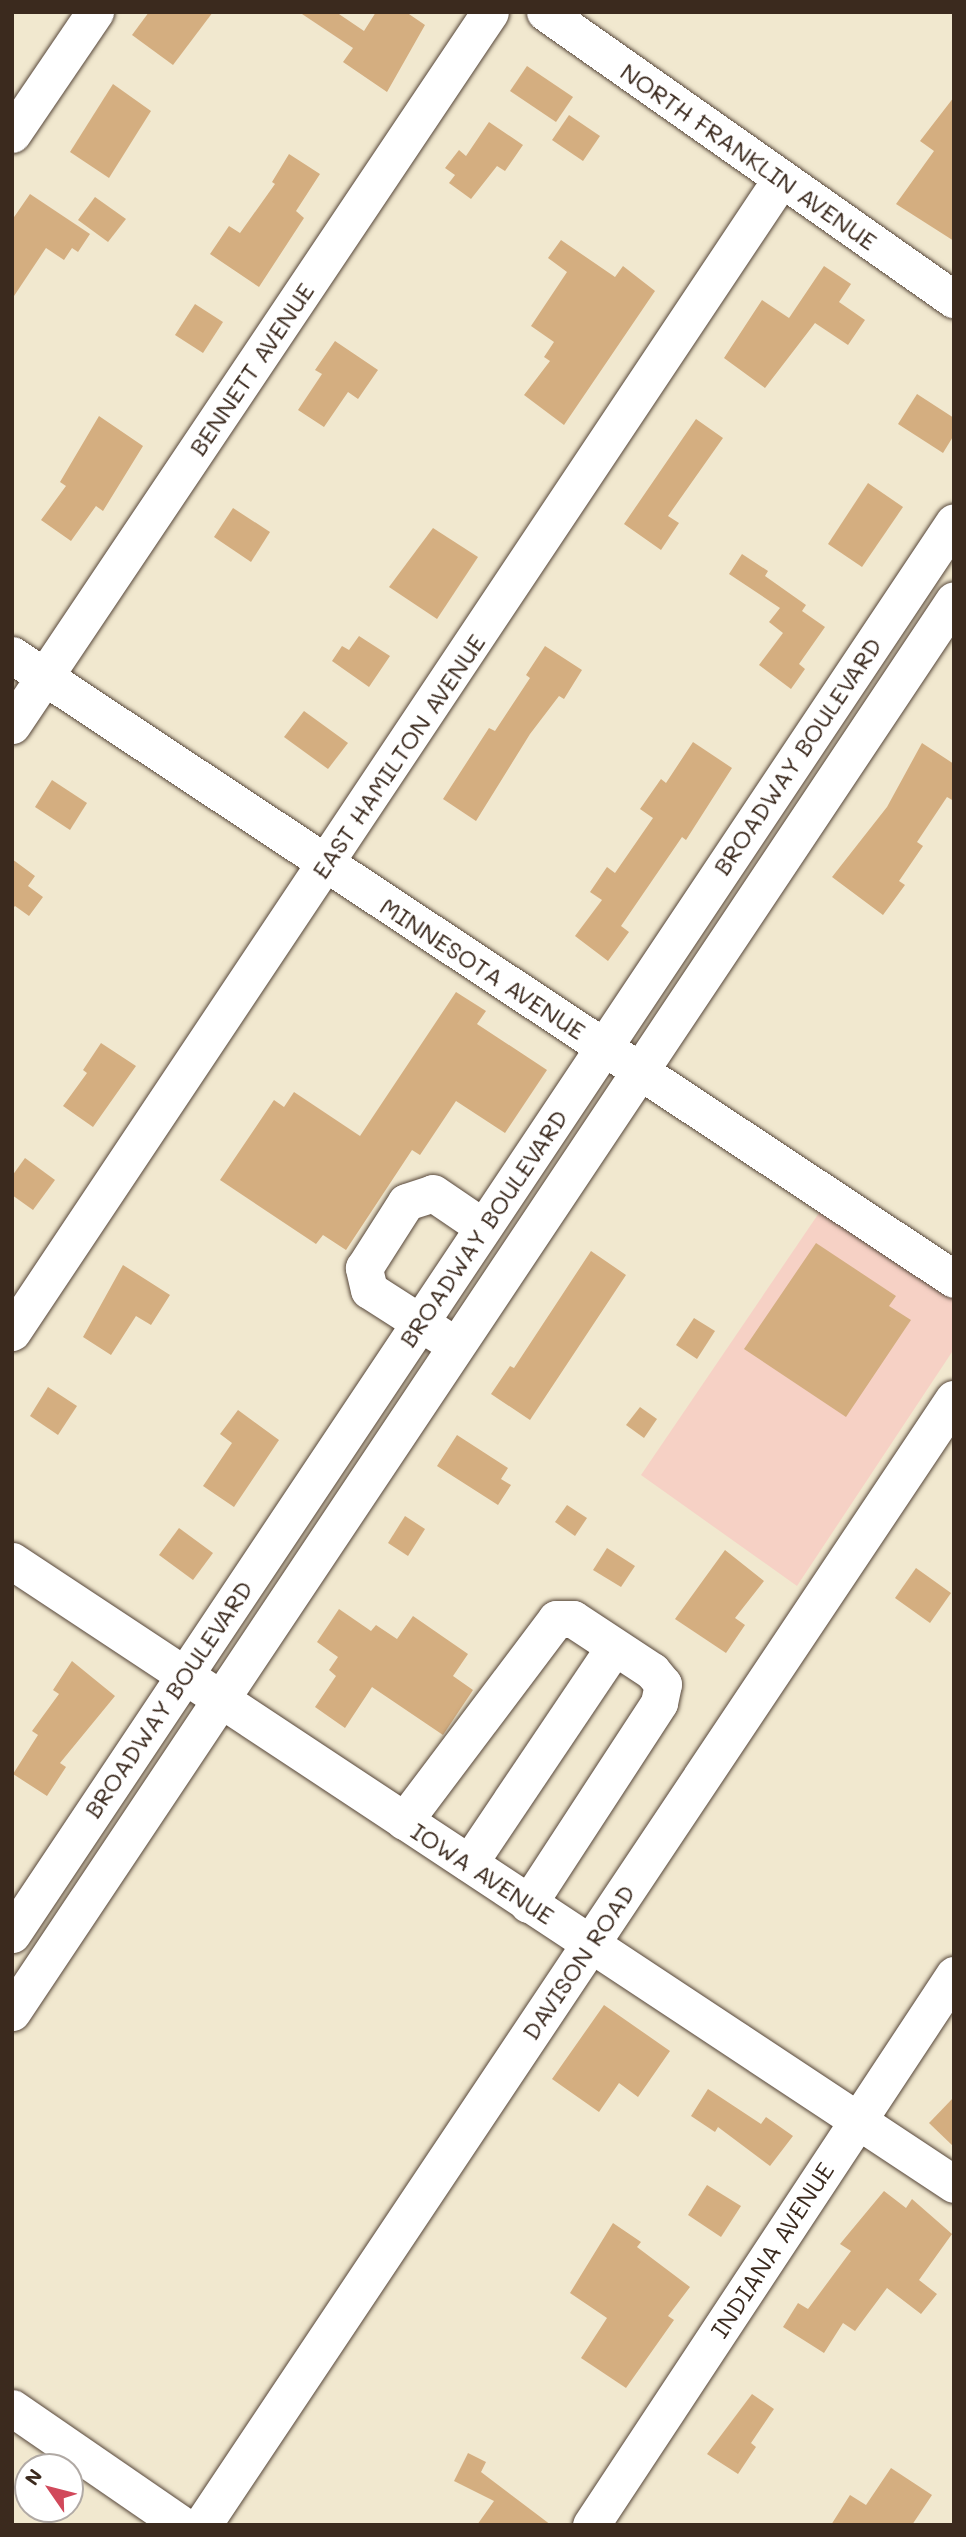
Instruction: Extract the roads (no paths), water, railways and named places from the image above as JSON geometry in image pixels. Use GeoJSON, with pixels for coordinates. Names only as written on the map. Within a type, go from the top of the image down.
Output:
{"type":"FeatureCollection","features":[{"type":"Feature","properties":{"kind":"main road","name":"DAVISON ROAD"},"geometry":{"type":"LineString","coordinates":[[203,2525],[954,1400]]}},
{"type":"Feature","properties":{"kind":"street"},"geometry":{"type":"LineString","coordinates":[[12,134],[94,12]]}},
{"type":"Feature","properties":{"kind":"street","name":"BENNETT AVENUE"},"geometry":{"type":"LineString","coordinates":[[12,725],[490,12]]}},
{"type":"Feature","properties":{"kind":"street","name":"NORTH FRANKLIN AVENUE"},"geometry":{"type":"LineString","coordinates":[[546,12],[954,299]]}},
{"type":"Feature","properties":{"kind":"street","name":"EAST HAMILTON AVENUE"},"geometry":{"type":"LineString","coordinates":[[12,1332],[326,866],[781,179]]}},
{"type":"Feature","properties":{"kind":"street","name":"BROADWAY BOULEVARD"},"geometry":{"type":"LineString","coordinates":[[12,1934],[954,522]]}},
{"type":"Feature","properties":{"kind":"street","name":"BROADWAY BOULEVARD"},"geometry":{"type":"LineString","coordinates":[[15,2001],[220,1699],[954,600]]}},
{"type":"Feature","properties":{"kind":"street","name":"MINNESOTA AVENUE"},"geometry":{"type":"LineString","coordinates":[[12,655],[326,866],[604,1045],[954,1279]]}},
{"type":"Feature","properties":{"kind":"street"},"geometry":{"type":"LineString","coordinates":[[456,1346],[369,1290],[364,1268],[406,1202],[433,1193],[483,1227]]}},
{"type":"Feature","properties":{"kind":"street","name":"IOWA AVENUE"},"geometry":{"type":"LineString","coordinates":[[12,1561],[954,2184]]}},
{"type":"Feature","properties":{"kind":"street"},"geometry":{"type":"LineString","coordinates":[[404,1821],[556,1619],[573,1619],[652,1671],[663,1684],[659,1703],[528,1904]]}},
{"type":"Feature","properties":{"kind":"street"},"geometry":{"type":"LineString","coordinates":[[468,1863],[614,1647]]}},
{"type":"Feature","properties":{"kind":"street","name":"INDIANA AVENUE"},"geometry":{"type":"LineString","coordinates":[[591,2525],[954,1975]]}},
{"type":"Feature","properties":{"kind":"street"},"geometry":{"type":"LineString","coordinates":[[12,2408],[182,2525]]}}]}
